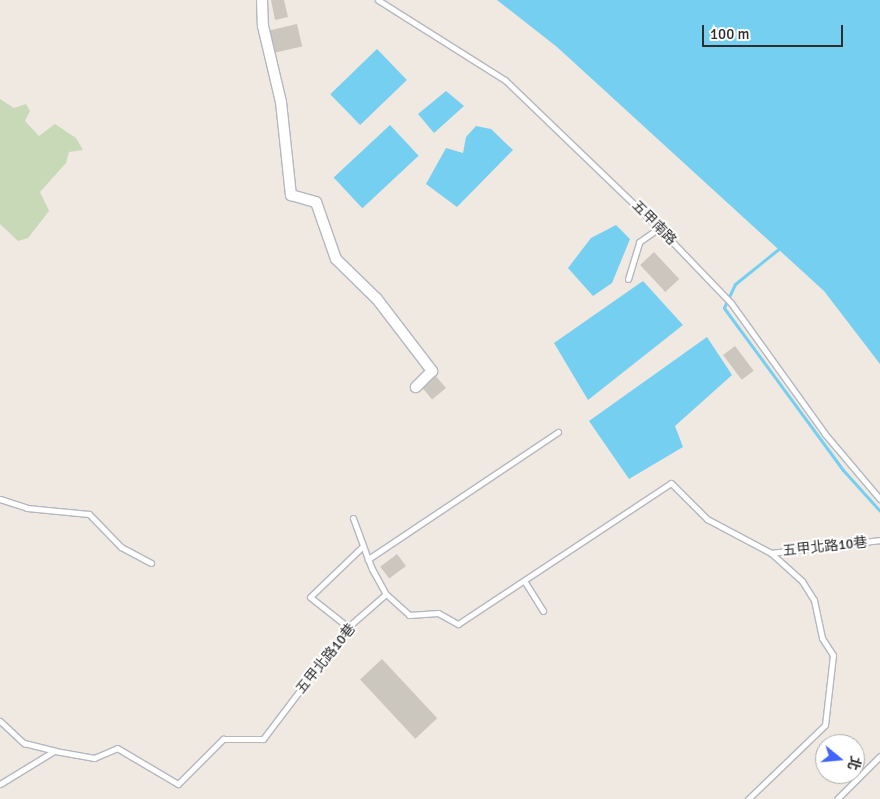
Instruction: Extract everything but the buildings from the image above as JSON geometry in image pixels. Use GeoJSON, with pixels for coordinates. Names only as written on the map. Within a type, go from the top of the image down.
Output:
{"type":"FeatureCollection","features":[{"type":"Feature","properties":{"kind":"street"},"geometry":{"type":"LineString","coordinates":[[262,0],[263,26],[281,102],[291,195],[316,202],[336,260],[377,299],[432,370],[416,387]]}},
{"type":"Feature","properties":{"kind":"lane","name":"五甲南路"},"geometry":{"type":"LineString","coordinates":[[378,0],[504,80],[659,228],[731,302],[825,434],[880,499]]}},
{"type":"Feature","properties":{"kind":"lane"},"geometry":{"type":"LineString","coordinates":[[628,279],[639,242],[659,228]]}},
{"type":"Feature","properties":{"kind":"lane"},"geometry":{"type":"LineString","coordinates":[[368,559],[558,432]]}},
{"type":"Feature","properties":{"kind":"lane","name":"五甲北路10巷"},"geometry":{"type":"LineString","coordinates":[[0,721],[24,743],[54,751],[94,758],[117,748],[178,784],[222,739],[263,740],[348,627],[386,594],[409,615],[438,613],[458,624],[672,483],[707,519],[771,553],[802,581],[814,600],[822,638],[833,655],[825,725],[748,799]]}},
{"type":"Feature","properties":{"kind":"lane"},"geometry":{"type":"LineString","coordinates":[[0,499],[27,508],[89,514],[121,547],[152,563]]}},
{"type":"Feature","properties":{"kind":"lane"},"geometry":{"type":"LineString","coordinates":[[353,518],[361,548],[386,594]]}},
{"type":"Feature","properties":{"kind":"lane","name":"五甲北路10巷"},"geometry":{"type":"LineString","coordinates":[[771,553],[880,540]]}},
{"type":"Feature","properties":{"kind":"lane"},"geometry":{"type":"LineString","coordinates":[[348,627],[310,597],[361,548]]}},
{"type":"Feature","properties":{"kind":"lane"},"geometry":{"type":"LineString","coordinates":[[524,582],[544,611]]}},
{"type":"Feature","properties":{"kind":"lane"},"geometry":{"type":"LineString","coordinates":[[0,784],[54,751]]}},
{"type":"Feature","properties":{"kind":"lane"},"geometry":{"type":"LineString","coordinates":[[837,799],[880,756]]}},
{"type":"Feature","properties":{"kind":"green space"},"geometry":{"type":"Polygon","coordinates":[[[0,99],[14,108],[26,104],[30,111],[25,121],[39,136],[55,124],[76,138],[83,150],[69,152],[66,163],[40,192],[49,211],[28,238],[18,241],[0,224],[0,99]]]}},
{"type":"Feature","properties":{"kind":"water"},"geometry":{"type":"Polygon","coordinates":[[[497,0],[880,0],[880,364],[824,291],[557,47],[497,0]]]}},
{"type":"Feature","properties":{"kind":"water"},"geometry":{"type":"Polygon","coordinates":[[[377,49],[407,80],[360,125],[330,94],[377,49]]]}},
{"type":"Feature","properties":{"kind":"water"},"geometry":{"type":"Polygon","coordinates":[[[446,91],[464,106],[434,133],[418,114],[446,91]]]}},
{"type":"Feature","properties":{"kind":"water"},"geometry":{"type":"Polygon","coordinates":[[[390,125],[419,156],[362,208],[334,178],[390,125]]]}},
{"type":"Feature","properties":{"kind":"water"},"geometry":{"type":"Polygon","coordinates":[[[476,126],[491,129],[513,150],[457,207],[426,184],[446,148],[463,153],[466,137],[476,126]]]}},
{"type":"Feature","properties":{"kind":"water"},"geometry":{"type":"Polygon","coordinates":[[[616,225],[630,239],[612,283],[593,296],[568,268],[591,238],[616,225]]]}},
{"type":"Feature","properties":{"kind":"water"},"geometry":{"type":"Polygon","coordinates":[[[643,281],[683,325],[588,400],[554,343],[643,281]]]}},
{"type":"Feature","properties":{"kind":"water"},"geometry":{"type":"Polygon","coordinates":[[[707,337],[732,375],[675,426],[683,447],[629,479],[589,421],[707,337]]]}},
{"type":"Feature","properties":{"kind":"waterway"},"geometry":{"type":"LineString","coordinates":[[781,247],[735,284],[724,308],[843,470],[880,511]]}}]}
